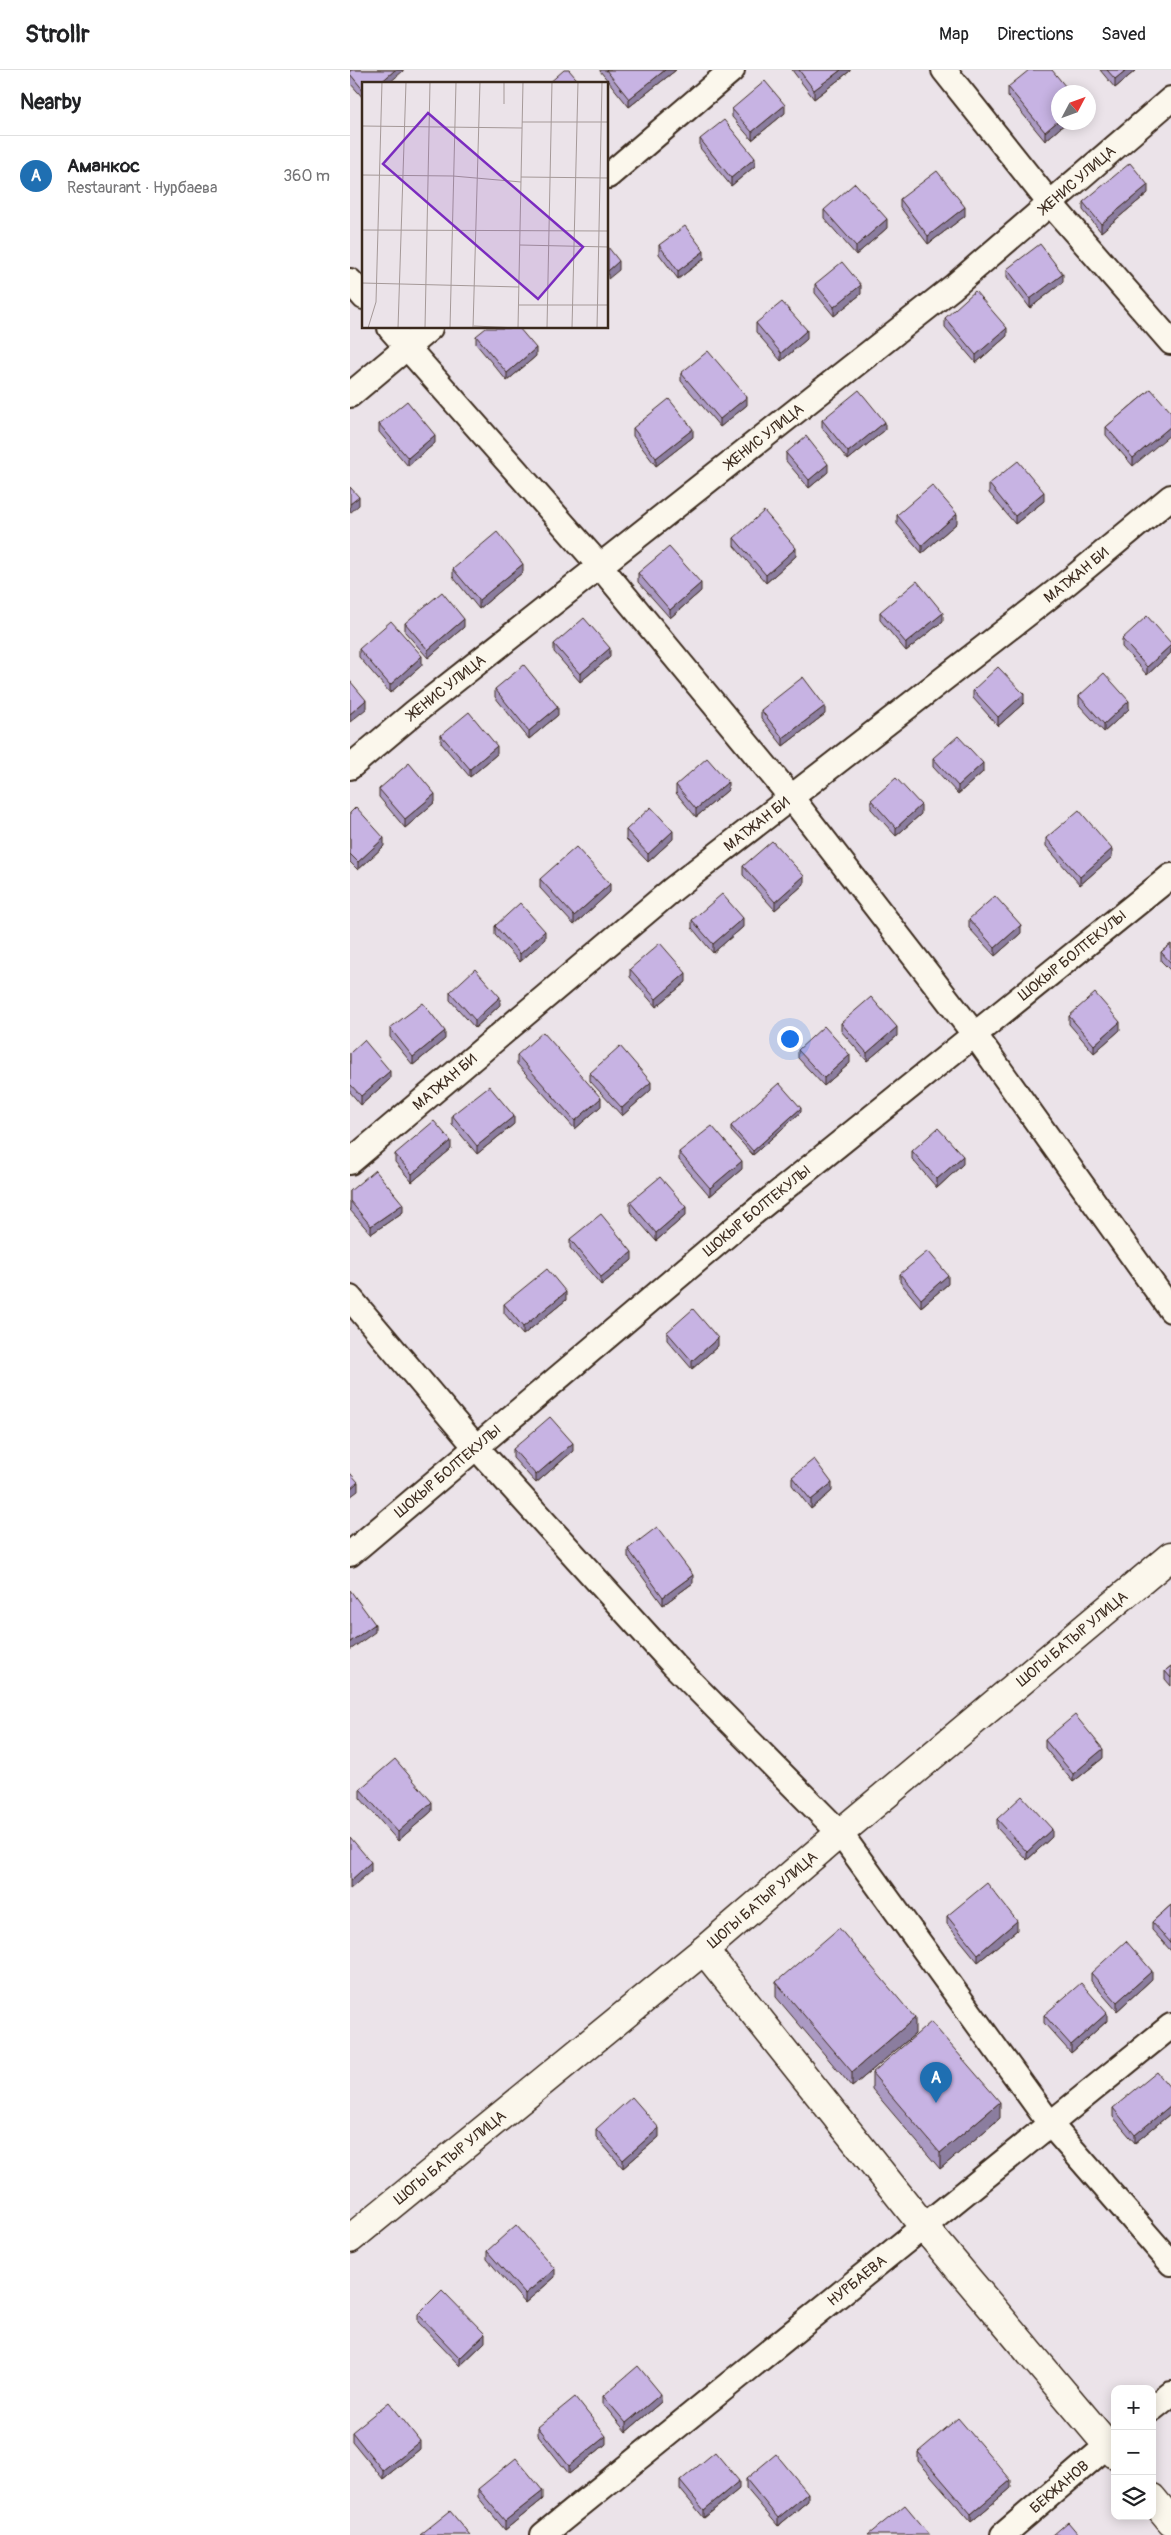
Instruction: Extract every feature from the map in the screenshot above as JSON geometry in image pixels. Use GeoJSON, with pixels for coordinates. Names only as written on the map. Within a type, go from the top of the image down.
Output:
{"type":"FeatureCollection","features":[{"type":"Feature","properties":{"kind":"street"},"geometry":{"type":"LineString","coordinates":[[609,175],[732,70]]}},
{"type":"Feature","properties":{"kind":"street"},"geometry":{"type":"LineString","coordinates":[[944,70],[1048,202],[1171,342]]}},
{"type":"Feature","properties":{"kind":"street","name":"ЖЕНИС УЛИЦА"},"geometry":{"type":"LineString","coordinates":[[350,767],[415,712],[953,287],[1048,202],[1171,99]]}},
{"type":"Feature","properties":{"kind":"street"},"geometry":{"type":"LineString","coordinates":[[350,280],[362,295]]}},
{"type":"Feature","properties":{"kind":"street"},"geometry":{"type":"LineString","coordinates":[[391,329],[600,566],[791,797],[975,1035],[1171,1310]]}},
{"type":"Feature","properties":{"kind":"street"},"geometry":{"type":"LineString","coordinates":[[350,395],[429,329]]}},
{"type":"Feature","properties":{"kind":"street","name":"МАТЖАН БИ"},"geometry":{"type":"LineString","coordinates":[[350,1162],[673,889],[1067,583],[1171,497]]}},
{"type":"Feature","properties":{"kind":"street","name":"ШОКЫР БОЛТЕКУЛЫ"},"geometry":{"type":"LineString","coordinates":[[350,1554],[475,1446],[741,1223],[1171,876]]}},
{"type":"Feature","properties":{"kind":"street"},"geometry":{"type":"LineString","coordinates":[[350,1298],[475,1446],[673,1664],[840,1833],[1051,2125],[1171,2263]]}},
{"type":"Feature","properties":{"kind":"street","name":"ШОГЫ БАТЫР УЛИЦА"},"geometry":{"type":"LineString","coordinates":[[350,2239],[704,1950],[840,1833],[1171,1556]]}},
{"type":"Feature","properties":{"kind":"street"},"geometry":{"type":"LineString","coordinates":[[704,1950],[924,2227],[1111,2445]]}},
{"type":"Feature","properties":{"kind":"street","name":"НУРБАЕВА"},"geometry":{"type":"LineString","coordinates":[[543,2535],[1171,2026]]}},
{"type":"Feature","properties":{"kind":"street"},"geometry":{"type":"LineString","coordinates":[[1156,2406],[1171,2394]]}},
{"type":"Feature","properties":{"kind":"street","name":"БЕКЖАНОВ"},"geometry":{"type":"LineString","coordinates":[[1003,2535],[1111,2447]]}},
{"type":"Feature","properties":{"kind":"street"},"geometry":{"type":"LineString","coordinates":[[1156,2503],[1171,2520]]}},
{"type":"Feature","properties":{"kind":"building"},"geometry":{"type":"Polygon","coordinates":[[[350,70],[395,70],[381,82],[362,82],[362,89],[350,74],[350,70]]]}},
{"type":"Feature","properties":{"kind":"building"},"geometry":{"type":"Polygon","coordinates":[[[564,70],[569,70],[579,82],[550,82],[564,70]]]}},
{"type":"Feature","properties":{"kind":"building"},"geometry":{"type":"Polygon","coordinates":[[[606,70],[665,70],[629,99],[606,70]]]}},
{"type":"Feature","properties":{"kind":"building"},"geometry":{"type":"Polygon","coordinates":[[[799,70],[841,70],[814,90],[799,70]]]}},
{"type":"Feature","properties":{"kind":"building"},"geometry":{"type":"Polygon","coordinates":[[[1029,70],[1052,70],[1064,85],[1051,85],[1051,127],[1045,132],[1008,87],[1029,70]]]}},
{"type":"Feature","properties":{"kind":"building"},"geometry":{"type":"Polygon","coordinates":[[[1107,70],[1126,70],[1115,79],[1107,70]]]}},
{"type":"Feature","properties":{"kind":"building"},"geometry":{"type":"Polygon","coordinates":[[[765,81],[785,105],[752,132],[732,109],[765,81]]]}},
{"type":"Feature","properties":{"kind":"building"},"geometry":{"type":"Polygon","coordinates":[[[724,120],[755,158],[731,178],[700,139],[724,120]]]}},
{"type":"Feature","properties":{"kind":"building"},"geometry":{"type":"Polygon","coordinates":[[[1130,163],[1148,185],[1101,224],[1083,202],[1130,163]]]}},
{"type":"Feature","properties":{"kind":"building"},"geometry":{"type":"Polygon","coordinates":[[[937,171],[965,207],[928,236],[900,199],[937,171]]]}},
{"type":"Feature","properties":{"kind":"building"},"geometry":{"type":"Polygon","coordinates":[[[855,183],[887,219],[856,246],[824,210],[855,183]]]}},
{"type":"Feature","properties":{"kind":"building"},"geometry":{"type":"Polygon","coordinates":[[[685,226],[704,251],[678,271],[659,245],[685,226]]]}},
{"type":"Feature","properties":{"kind":"building"},"geometry":{"type":"Polygon","coordinates":[[[1040,244],[1063,274],[1030,299],[1007,269],[1040,244]]]}},
{"type":"Feature","properties":{"kind":"building"},"geometry":{"type":"Polygon","coordinates":[[[609,248],[619,261],[609,270],[609,248]]]}},
{"type":"Feature","properties":{"kind":"building"},"geometry":{"type":"Polygon","coordinates":[[[842,262],[861,285],[834,307],[815,284],[842,262]]]}},
{"type":"Feature","properties":{"kind":"building"},"geometry":{"type":"Polygon","coordinates":[[[975,291],[1007,328],[976,355],[945,318],[975,291]]]}},
{"type":"Feature","properties":{"kind":"building"},"geometry":{"type":"Polygon","coordinates":[[[782,302],[807,330],[781,353],[756,323],[782,302]]]}},
{"type":"Feature","properties":{"kind":"building"},"geometry":{"type":"Polygon","coordinates":[[[485,329],[520,329],[536,348],[507,373],[476,336],[485,329]]]}},
{"type":"Feature","properties":{"kind":"building"},"geometry":{"type":"Polygon","coordinates":[[[708,351],[747,397],[720,419],[681,373],[708,351]]]}},
{"type":"Feature","properties":{"kind":"building"},"geometry":{"type":"Polygon","coordinates":[[[1151,389],[1171,412],[1171,426],[1133,458],[1106,427],[1151,389]]]}},
{"type":"Feature","properties":{"kind":"building"},"geometry":{"type":"Polygon","coordinates":[[[859,390],[885,422],[848,452],[822,420],[859,390]]]}},
{"type":"Feature","properties":{"kind":"building"},"geometry":{"type":"Polygon","coordinates":[[[669,399],[693,429],[656,458],[633,428],[669,399]]]}},
{"type":"Feature","properties":{"kind":"building"},"geometry":{"type":"Polygon","coordinates":[[[407,401],[435,435],[408,458],[379,424],[407,401]]]}},
{"type":"Feature","properties":{"kind":"building"},"geometry":{"type":"Polygon","coordinates":[[[806,436],[828,464],[809,480],[786,453],[806,436]]]}},
{"type":"Feature","properties":{"kind":"building"},"geometry":{"type":"Polygon","coordinates":[[[1018,461],[1044,492],[1015,516],[989,484],[1018,461]]]}},
{"type":"Feature","properties":{"kind":"building"},"geometry":{"type":"Polygon","coordinates":[[[932,485],[957,514],[922,545],[897,515],[932,485]]]}},
{"type":"Feature","properties":{"kind":"building"},"geometry":{"type":"Polygon","coordinates":[[[350,487],[359,497],[350,504],[350,487]]]}},
{"type":"Feature","properties":{"kind":"building"},"geometry":{"type":"Polygon","coordinates":[[[764,511],[796,548],[766,575],[734,538],[764,511]]]}},
{"type":"Feature","properties":{"kind":"building"},"geometry":{"type":"Polygon","coordinates":[[[497,532],[523,564],[479,600],[453,569],[497,532]]]}},
{"type":"Feature","properties":{"kind":"building"},"geometry":{"type":"Polygon","coordinates":[[[669,547],[701,583],[670,610],[638,573],[669,547]]]}},
{"type":"Feature","properties":{"kind":"building"},"geometry":{"type":"Polygon","coordinates":[[[917,581],[943,613],[906,643],[880,612],[917,581]]]}},
{"type":"Feature","properties":{"kind":"building"},"geometry":{"type":"Polygon","coordinates":[[[442,592],[464,619],[428,650],[405,623],[442,592]]]}},
{"type":"Feature","properties":{"kind":"building"},"geometry":{"type":"Polygon","coordinates":[[[1147,616],[1171,645],[1147,667],[1122,639],[1147,616]]]}},
{"type":"Feature","properties":{"kind":"building"},"geometry":{"type":"Polygon","coordinates":[[[584,618],[610,648],[580,674],[554,644],[584,618]]]}},
{"type":"Feature","properties":{"kind":"building"},"geometry":{"type":"Polygon","coordinates":[[[391,621],[422,656],[390,685],[359,649],[391,621]]]}},
{"type":"Feature","properties":{"kind":"building"},"geometry":{"type":"Polygon","coordinates":[[[524,665],[558,707],[529,731],[495,689],[524,665]]]}},
{"type":"Feature","properties":{"kind":"building"},"geometry":{"type":"Polygon","coordinates":[[[998,667],[1024,694],[998,717],[973,690],[998,667]]]}},
{"type":"Feature","properties":{"kind":"building"},"geometry":{"type":"Polygon","coordinates":[[[1104,673],[1129,701],[1104,724],[1079,696],[1104,673]]]}},
{"type":"Feature","properties":{"kind":"building"},"geometry":{"type":"Polygon","coordinates":[[[803,677],[825,706],[783,738],[761,710],[803,677]]]}},
{"type":"Feature","properties":{"kind":"building"},"geometry":{"type":"Polygon","coordinates":[[[350,681],[366,700],[350,714],[350,681]]]}},
{"type":"Feature","properties":{"kind":"building"},"geometry":{"type":"Polygon","coordinates":[[[469,712],[497,746],[470,769],[441,735],[469,712]]]}},
{"type":"Feature","properties":{"kind":"building"},"geometry":{"type":"Polygon","coordinates":[[[958,736],[983,763],[958,786],[933,758],[958,736]]]}},
{"type":"Feature","properties":{"kind":"building"},"geometry":{"type":"Polygon","coordinates":[[[707,758],[728,782],[696,809],[676,785],[707,758]]]}},
{"type":"Feature","properties":{"kind":"building"},"geometry":{"type":"Polygon","coordinates":[[[409,763],[435,794],[405,819],[379,789],[409,763]]]}},
{"type":"Feature","properties":{"kind":"building"},"geometry":{"type":"Polygon","coordinates":[[[896,778],[921,805],[896,828],[871,800],[896,778]]]}},
{"type":"Feature","properties":{"kind":"building"},"geometry":{"type":"Polygon","coordinates":[[[356,807],[384,838],[358,862],[350,854],[350,813],[356,807]]]}},
{"type":"Feature","properties":{"kind":"building"},"geometry":{"type":"Polygon","coordinates":[[[651,807],[673,831],[648,854],[626,830],[651,807]]]}},
{"type":"Feature","properties":{"kind":"building"},"geometry":{"type":"Polygon","coordinates":[[[1079,810],[1112,849],[1080,877],[1046,838],[1079,810]]]}},
{"type":"Feature","properties":{"kind":"building"},"geometry":{"type":"Polygon","coordinates":[[[772,841],[804,876],[775,902],[743,866],[772,841]]]}},
{"type":"Feature","properties":{"kind":"building"},"geometry":{"type":"Polygon","coordinates":[[[576,847],[610,884],[574,916],[540,879],[576,847]]]}},
{"type":"Feature","properties":{"kind":"building"},"geometry":{"type":"Polygon","coordinates":[[[722,894],[743,918],[713,944],[692,920],[722,894]]]}},
{"type":"Feature","properties":{"kind":"building"},"geometry":{"type":"Polygon","coordinates":[[[995,896],[1021,925],[995,948],[969,919],[995,896]]]}},
{"type":"Feature","properties":{"kind":"building"},"geometry":{"type":"Polygon","coordinates":[[[520,903],[545,931],[520,954],[495,926],[520,903]]]}},
{"type":"Feature","properties":{"kind":"building"},"geometry":{"type":"Polygon","coordinates":[[[660,943],[686,973],[656,999],[630,969],[660,943]]]}},
{"type":"Feature","properties":{"kind":"building"},"geometry":{"type":"Polygon","coordinates":[[[1171,944],[1171,963],[1161,952],[1171,944]]]}},
{"type":"Feature","properties":{"kind":"building"},"geometry":{"type":"Polygon","coordinates":[[[475,969],[500,997],[475,1020],[450,992],[475,969]]]}},
{"type":"Feature","properties":{"kind":"building"},"geometry":{"type":"Polygon","coordinates":[[[1095,993],[1120,1022],[1094,1045],[1069,1016],[1095,993]]]}},
{"type":"Feature","properties":{"kind":"building"},"geometry":{"type":"Polygon","coordinates":[[[871,997],[897,1027],[867,1053],[841,1023],[871,997]]]}},
{"type":"Feature","properties":{"kind":"building"},"geometry":{"type":"Polygon","coordinates":[[[423,1003],[445,1031],[413,1057],[390,1028],[423,1003]]]}},
{"type":"Feature","properties":{"kind":"building"},"geometry":{"type":"Polygon","coordinates":[[[824,1026],[850,1055],[824,1078],[798,1050],[824,1026]]]}},
{"type":"Feature","properties":{"kind":"building"},"geometry":{"type":"Polygon","coordinates":[[[543,1032],[601,1098],[575,1121],[517,1055],[543,1032]]]}},
{"type":"Feature","properties":{"kind":"building"},"geometry":{"type":"Polygon","coordinates":[[[364,1040],[390,1071],[361,1096],[350,1084],[350,1053],[364,1040]]]}},
{"type":"Feature","properties":{"kind":"building"},"geometry":{"type":"Polygon","coordinates":[[[620,1046],[651,1082],[622,1108],[590,1073],[620,1046]]]}},
{"type":"Feature","properties":{"kind":"building"},"geometry":{"type":"Polygon","coordinates":[[[779,1083],[801,1108],[753,1151],[731,1126],[779,1083]]]}},
{"type":"Feature","properties":{"kind":"building"},"geometry":{"type":"Polygon","coordinates":[[[489,1086],[514,1116],[477,1146],[452,1115],[489,1086]]]}},
{"type":"Feature","properties":{"kind":"building"},"geometry":{"type":"Polygon","coordinates":[[[434,1121],[451,1141],[412,1174],[395,1154],[434,1121]]]}},
{"type":"Feature","properties":{"kind":"building"},"geometry":{"type":"Polygon","coordinates":[[[712,1126],[742,1161],[710,1188],[679,1152],[712,1126]]]}},
{"type":"Feature","properties":{"kind":"building"},"geometry":{"type":"Polygon","coordinates":[[[938,1128],[963,1156],[937,1179],[912,1151],[938,1128]]]}},
{"type":"Feature","properties":{"kind":"building"},"geometry":{"type":"Polygon","coordinates":[[[375,1170],[403,1204],[371,1226],[350,1201],[350,1191],[375,1170]]]}},
{"type":"Feature","properties":{"kind":"building"},"geometry":{"type":"Polygon","coordinates":[[[660,1177],[686,1207],[656,1233],[630,1202],[660,1177]]]}},
{"type":"Feature","properties":{"kind":"building"},"geometry":{"type":"Polygon","coordinates":[[[601,1214],[632,1252],[601,1277],[570,1239],[601,1214]]]}},
{"type":"Feature","properties":{"kind":"building"},"geometry":{"type":"Polygon","coordinates":[[[928,1251],[948,1275],[921,1299],[900,1274],[928,1251]]]}},
{"type":"Feature","properties":{"kind":"building"},"geometry":{"type":"Polygon","coordinates":[[[547,1269],[566,1292],[523,1327],[504,1304],[547,1269]]]}},
{"type":"Feature","properties":{"kind":"building"},"geometry":{"type":"Polygon","coordinates":[[[693,1309],[718,1338],[692,1361],[667,1332],[693,1309]]]}},
{"type":"Feature","properties":{"kind":"building"},"geometry":{"type":"Polygon","coordinates":[[[550,1417],[573,1443],[536,1475],[513,1449],[550,1417]]]}},
{"type":"Feature","properties":{"kind":"building"},"geometry":{"type":"Polygon","coordinates":[[[814,1459],[832,1483],[811,1500],[792,1477],[814,1459]]]}},
{"type":"Feature","properties":{"kind":"building"},"geometry":{"type":"Polygon","coordinates":[[[350,1473],[358,1482],[350,1489],[350,1473]]]}},
{"type":"Feature","properties":{"kind":"building"},"geometry":{"type":"Polygon","coordinates":[[[657,1527],[693,1575],[663,1597],[628,1549],[657,1527]]]}},
{"type":"Feature","properties":{"kind":"building"},"geometry":{"type":"Polygon","coordinates":[[[350,1590],[375,1624],[350,1642],[350,1590]]]}},
{"type":"Feature","properties":{"kind":"building"},"geometry":{"type":"Polygon","coordinates":[[[1171,1666],[1171,1678],[1165,1671],[1171,1666]]]}},
{"type":"Feature","properties":{"kind":"building"},"geometry":{"type":"Polygon","coordinates":[[[1075,1715],[1103,1749],[1073,1774],[1045,1740],[1075,1715]]]}},
{"type":"Feature","properties":{"kind":"building"},"geometry":{"type":"Polygon","coordinates":[[[395,1759],[432,1802],[398,1832],[360,1789],[395,1759]]]}},
{"type":"Feature","properties":{"kind":"building"},"geometry":{"type":"Polygon","coordinates":[[[1022,1796],[1052,1829],[1027,1852],[997,1819],[1022,1796]]]}},
{"type":"Feature","properties":{"kind":"building"},"geometry":{"type":"Polygon","coordinates":[[[350,1837],[371,1862],[350,1881],[350,1837]]]}},
{"type":"Feature","properties":{"kind":"building"},"geometry":{"type":"Polygon","coordinates":[[[987,1883],[1017,1921],[978,1954],[947,1916],[987,1883]]]}},
{"type":"Feature","properties":{"kind":"building"},"geometry":{"type":"Polygon","coordinates":[[[1171,1905],[1171,1943],[1152,1922],[1171,1905]]]}},
{"type":"Feature","properties":{"kind":"building"},"geometry":{"type":"Polygon","coordinates":[[[839,1928],[915,2018],[852,2072],[776,1982],[839,1928]]]}},
{"type":"Feature","properties":{"kind":"building"},"geometry":{"type":"Polygon","coordinates":[[[1126,1941],[1152,1971],[1117,2002],[1091,1973],[1126,1941]]]}},
{"type":"Feature","properties":{"kind":"building"},"geometry":{"type":"Polygon","coordinates":[[[1081,1983],[1107,2013],[1071,2045],[1044,2015],[1081,1983]]]}},
{"type":"Feature","properties":{"kind":"building"},"geometry":{"type":"Polygon","coordinates":[[[931,2022],[1000,2102],[940,2153],[872,2073],[931,2022]]]}},
{"type":"Feature","properties":{"kind":"building"},"geometry":{"type":"Polygon","coordinates":[[[1157,2072],[1171,2089],[1171,2105],[1135,2135],[1113,2108],[1157,2072]]]}},
{"type":"Feature","properties":{"kind":"building"},"geometry":{"type":"Polygon","coordinates":[[[632,2097],[659,2128],[623,2160],[596,2129],[632,2097]]]}},
{"type":"Feature","properties":{"kind":"building"},"geometry":{"type":"Polygon","coordinates":[[[516,2225],[555,2269],[525,2294],[487,2251],[516,2225]]]}},
{"type":"Feature","properties":{"kind":"building"},"geometry":{"type":"Polygon","coordinates":[[[442,2290],[485,2334],[460,2358],[418,2314],[442,2290]]]}},
{"type":"Feature","properties":{"kind":"building"},"geometry":{"type":"Polygon","coordinates":[[[638,2366],[661,2394],[626,2423],[603,2396],[638,2366]]]}},
{"type":"Feature","properties":{"kind":"building"},"geometry":{"type":"Polygon","coordinates":[[[575,2397],[606,2436],[569,2466],[538,2427],[575,2397]]]}},
{"type":"Feature","properties":{"kind":"building"},"geometry":{"type":"Polygon","coordinates":[[[389,2402],[420,2441],[383,2471],[352,2432],[389,2402]]]}},
{"type":"Feature","properties":{"kind":"building"},"geometry":{"type":"Polygon","coordinates":[[[958,2418],[1011,2480],[971,2514],[918,2452],[958,2418]]]}},
{"type":"Feature","properties":{"kind":"building"},"geometry":{"type":"Polygon","coordinates":[[[715,2452],[739,2481],[704,2510],[680,2481],[715,2452]]]}},
{"type":"Feature","properties":{"kind":"building"},"geometry":{"type":"Polygon","coordinates":[[[776,2454],[808,2493],[778,2518],[746,2479],[776,2454]]]}},
{"type":"Feature","properties":{"kind":"building"},"geometry":{"type":"Polygon","coordinates":[[[516,2458],[543,2491],[505,2521],[478,2489],[516,2458]]]}},
{"type":"Feature","properties":{"kind":"building"},"geometry":{"type":"Polygon","coordinates":[[[905,2505],[930,2535],[868,2535],[905,2505]]]}},
{"type":"Feature","properties":{"kind":"building"},"geometry":{"type":"Polygon","coordinates":[[[450,2511],[470,2535],[420,2535],[450,2511]]]}},
{"type":"Feature","properties":{"kind":"building"},"geometry":{"type":"Polygon","coordinates":[[[1068,2522],[1079,2535],[1053,2535],[1068,2522]]]}},
{"type":"Feature","properties":{"kind":"place","name":"Аманкос"},"geometry":{"type":"Point","coordinates":[936,2103]}}]}
